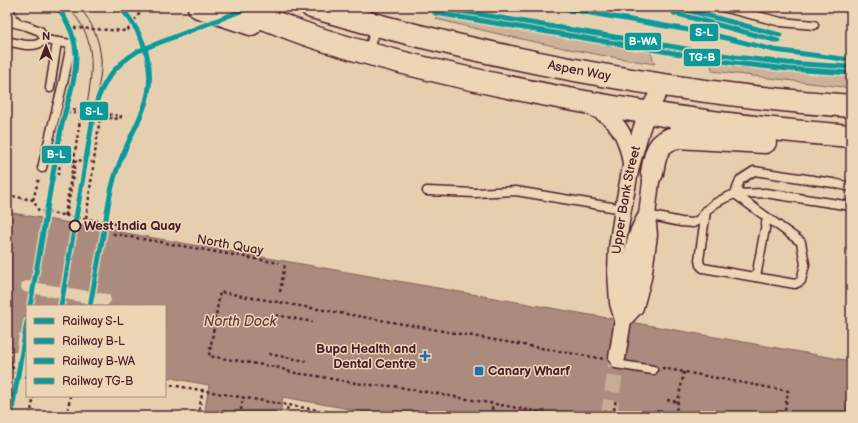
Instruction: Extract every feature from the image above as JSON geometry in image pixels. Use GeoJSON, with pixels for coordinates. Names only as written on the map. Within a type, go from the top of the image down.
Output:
{"type":"FeatureCollection","features":[{"type":"Feature","properties":{"kind":"highway"},"geometry":{"type":"LineString","coordinates":[[199,7],[261,27],[315,37]]}},
{"type":"Feature","properties":{"kind":"highway"},"geometry":{"type":"LineString","coordinates":[[237,7],[315,37],[368,53],[498,85],[647,113],[773,130],[851,136]]}},
{"type":"Feature","properties":{"kind":"highway","name":"Aspen Way"},"geometry":{"type":"LineString","coordinates":[[312,7],[376,26],[517,58],[663,85],[775,100],[851,106]]}},
{"type":"Feature","properties":{"kind":"highway"},"geometry":{"type":"LineString","coordinates":[[652,173],[657,151],[668,139],[677,137],[779,143],[851,150]]}},
{"type":"Feature","properties":{"kind":"street","name":"Upper Bank Street"},"geometry":{"type":"LineString","coordinates":[[626,317],[618,303],[616,271],[617,248],[623,210],[631,166],[647,113],[663,85]]}},
{"type":"Feature","properties":{"kind":"street"},"geometry":{"type":"LineString","coordinates":[[571,99],[594,108],[613,120],[625,137],[629,149],[631,166]]}},
{"type":"Feature","properties":{"kind":"street"},"geometry":{"type":"LineString","coordinates":[[614,361],[626,317],[634,241],[647,211],[652,173]]}},
{"type":"Feature","properties":{"kind":"street"},"geometry":{"type":"LineString","coordinates":[[623,210],[636,212],[643,210],[647,211]]}},
{"type":"Feature","properties":{"kind":"lane"},"geometry":{"type":"LineString","coordinates":[[8,7],[13,18],[18,23]]}},
{"type":"Feature","properties":{"kind":"lane"},"geometry":{"type":"LineString","coordinates":[[722,7],[781,22],[814,24]]}},
{"type":"Feature","properties":{"kind":"lane"},"geometry":{"type":"LineString","coordinates":[[7,22],[18,23],[40,31],[45,40]]}},
{"type":"Feature","properties":{"kind":"lane"},"geometry":{"type":"LineString","coordinates":[[368,53],[376,26]]}},
{"type":"Feature","properties":{"kind":"lane"},"geometry":{"type":"LineString","coordinates":[[7,41],[32,46],[40,44],[45,40],[71,44],[42,168]]}},
{"type":"Feature","properties":{"kind":"lane"},"geometry":{"type":"LineString","coordinates":[[50,88],[57,42]]}},
{"type":"Feature","properties":{"kind":"lane"},"geometry":{"type":"LineString","coordinates":[[735,194],[740,180],[754,171],[851,187]]}},
{"type":"Feature","properties":{"kind":"lane"},"geometry":{"type":"LineString","coordinates":[[427,191],[475,193],[516,191],[623,210]]}},
{"type":"Feature","properties":{"kind":"lane"},"geometry":{"type":"LineString","coordinates":[[647,211],[681,222],[693,223],[700,219],[706,211],[724,198],[735,194],[765,193],[851,206]]}},
{"type":"Feature","properties":{"kind":"lane"},"geometry":{"type":"LineString","coordinates":[[706,211],[699,260],[700,265],[703,268],[795,284],[801,281],[805,264],[800,242],[735,194]]}},
{"type":"Feature","properties":{"kind":"lane"},"geometry":{"type":"LineString","coordinates":[[756,277],[767,218]]}},
{"type":"Feature","properties":{"kind":"lane"},"geometry":{"type":"LineString","coordinates":[[614,361],[654,368]]}},
{"type":"Feature","properties":{"kind":"path"},"geometry":{"type":"LineString","coordinates":[[71,44],[75,28],[127,31],[144,7]]}},
{"type":"Feature","properties":{"kind":"path"},"geometry":{"type":"LineString","coordinates":[[475,7],[474,9],[494,12],[496,11],[495,7]]}},
{"type":"Feature","properties":{"kind":"path"},"geometry":{"type":"LineString","coordinates":[[481,7],[500,9]]}},
{"type":"Feature","properties":{"kind":"path"},"geometry":{"type":"LineString","coordinates":[[67,109],[121,116],[120,119],[74,113]]}},
{"type":"Feature","properties":{"kind":"path"},"geometry":{"type":"LineString","coordinates":[[65,216],[81,114]]}},
{"type":"Feature","properties":{"kind":"path"},"geometry":{"type":"LineString","coordinates":[[86,219],[100,117]]}},
{"type":"Feature","properties":{"kind":"path"},"geometry":{"type":"LineString","coordinates":[[58,176],[61,158],[92,162],[89,180]]}},
{"type":"Feature","properties":{"kind":"path"},"geometry":{"type":"LineString","coordinates":[[65,216],[71,192],[76,160]]}},
{"type":"Feature","properties":{"kind":"path"},"geometry":{"type":"LineString","coordinates":[[7,195],[33,200],[42,168]]}},
{"type":"Feature","properties":{"kind":"path","name":"North Quay"},"geometry":{"type":"LineString","coordinates":[[33,200],[39,211],[116,224],[114,234],[279,263]]}},
{"type":"Feature","properties":{"kind":"path"},"geometry":{"type":"LineString","coordinates":[[280,292],[285,264]]}},
{"type":"Feature","properties":{"kind":"path"},"geometry":{"type":"LineString","coordinates":[[563,416],[393,386],[373,386],[319,377],[285,371],[281,368],[209,356],[220,292],[614,361]]}},
{"type":"Feature","properties":{"kind":"path"},"geometry":{"type":"LineString","coordinates":[[276,315],[313,322]]}},
{"type":"Feature","properties":{"kind":"path"},"geometry":{"type":"LineString","coordinates":[[269,354],[306,361]]}},
{"type":"Feature","properties":{"kind":"path"},"geometry":{"type":"LineString","coordinates":[[8,356],[16,375],[26,377]]}},
{"type":"Feature","properties":{"kind":"path"},"geometry":{"type":"LineString","coordinates":[[654,368],[788,391],[784,416]]}},
{"type":"Feature","properties":{"kind":"path"},"geometry":{"type":"LineString","coordinates":[[676,416],[684,372]]}},
{"type":"Feature","properties":{"kind":"path"},"geometry":{"type":"LineString","coordinates":[[166,384],[203,389],[352,416]]}},
{"type":"Feature","properties":{"kind":"path"},"geometry":{"type":"LineString","coordinates":[[198,416],[203,389]]}},
{"type":"Feature","properties":{"kind":"path"},"geometry":{"type":"LineString","coordinates":[[240,416],[243,396]]}},
{"type":"Feature","properties":{"kind":"path"},"geometry":{"type":"LineString","coordinates":[[30,416],[34,397]]}},
{"type":"Feature","properties":{"kind":"path"},"geometry":{"type":"LineString","coordinates":[[68,410],[70,397]]}},
{"type":"Feature","properties":{"kind":"path"},"geometry":{"type":"LineString","coordinates":[[613,416],[616,399]]}},
{"type":"Feature","properties":{"kind":"path"},"geometry":{"type":"LineString","coordinates":[[667,400],[678,402]]}},
{"type":"Feature","properties":{"kind":"path"},"geometry":{"type":"LineString","coordinates":[[491,414],[493,404]]}},
{"type":"Feature","properties":{"kind":"path"},"geometry":{"type":"LineString","coordinates":[[286,416],[288,405]]}},
{"type":"Feature","properties":{"kind":"shaded area"},"geometry":{"type":"Polygon","coordinates":[[[436,14],[650,51],[655,64],[572,50],[491,32],[436,19],[436,14]]]}},
{"type":"Feature","properties":{"kind":"shaded area"},"geometry":{"type":"Polygon","coordinates":[[[711,60],[769,68],[851,74],[851,88],[712,71],[711,60]]]}},
{"type":"Feature","properties":{"kind":"water","name":"North Dock"},"geometry":{"type":"Polygon","coordinates":[[[7,212],[851,361],[851,416],[388,416],[283,397],[280,416],[204,416],[209,385],[166,377],[166,305],[26,305],[26,353],[7,350],[7,212]]]}},
{"type":"Feature","properties":{"kind":"pier"},"geometry":{"type":"Polygon","coordinates":[[[26,281],[107,294],[110,296],[111,301],[108,305],[98,305],[25,292],[22,290],[22,283],[26,281]]]}},
{"type":"Feature","properties":{"kind":"pier"},"geometry":{"type":"Polygon","coordinates":[[[19,334],[26,335],[26,355],[16,353],[19,334]]]}},
{"type":"Feature","properties":{"kind":"tunnel"},"geometry":{"type":"LineString","coordinates":[[609,416],[617,358]]}},
{"type":"Feature","properties":{"kind":"tram line"},"geometry":{"type":"LineString","coordinates":[[67,7],[84,29],[88,41],[91,79],[87,105]]}},
{"type":"Feature","properties":{"kind":"tram line"},"geometry":{"type":"LineString","coordinates":[[79,7],[88,19],[99,46],[101,72],[95,106]]}},
{"type":"Feature","properties":{"kind":"rail line","name":"B-L"},"geometry":{"type":"LineString","coordinates":[[30,305],[61,129],[73,83],[76,64],[76,54],[72,35],[68,24],[57,7]]}},
{"type":"Feature","properties":{"kind":"rail line","name":"B-L"},"geometry":{"type":"LineString","coordinates":[[90,305],[112,188],[122,155],[143,110],[149,82],[147,55],[143,42],[137,30],[120,7]]}},
{"type":"Feature","properties":{"kind":"rail line","name":"S-L"},"geometry":{"type":"LineString","coordinates":[[61,305],[95,106],[106,81],[122,62],[138,51],[251,7]]}},
{"type":"Feature","properties":{"kind":"rail line","name":"B-WA"},"geometry":{"type":"LineString","coordinates":[[436,7],[735,57],[788,63],[851,67]]}},
{"type":"Feature","properties":{"kind":"rail line","name":"S-L"},"geometry":{"type":"LineString","coordinates":[[556,7],[706,33],[774,50],[851,60]]}},
{"type":"Feature","properties":{"kind":"rail line","name":"B-WA"},"geometry":{"type":"LineString","coordinates":[[676,7],[780,35]]}},
{"type":"Feature","properties":{"kind":"rail line","name":"TG-B"},"geometry":{"type":"LineString","coordinates":[[435,13],[734,63],[788,69],[851,73]]}},
{"type":"Feature","properties":{"kind":"rail line","name":"TG-B"},"geometry":{"type":"LineString","coordinates":[[674,13],[778,41]]}},
{"type":"Feature","properties":{"kind":"rail line","name":"B-L"},"geometry":{"type":"LineString","coordinates":[[11,416],[26,328]]}},
{"type":"Feature","properties":{"kind":"place","name":"West India Quay"},"geometry":{"type":"Point","coordinates":[75,226]}},
{"type":"Feature","properties":{"kind":"place","name":"Bupa Health and Dental Centre"},"geometry":{"type":"Point","coordinates":[425,356]}},
{"type":"Feature","properties":{"kind":"place","name":"Canary Wharf"},"geometry":{"type":"Point","coordinates":[479,371]}}]}
